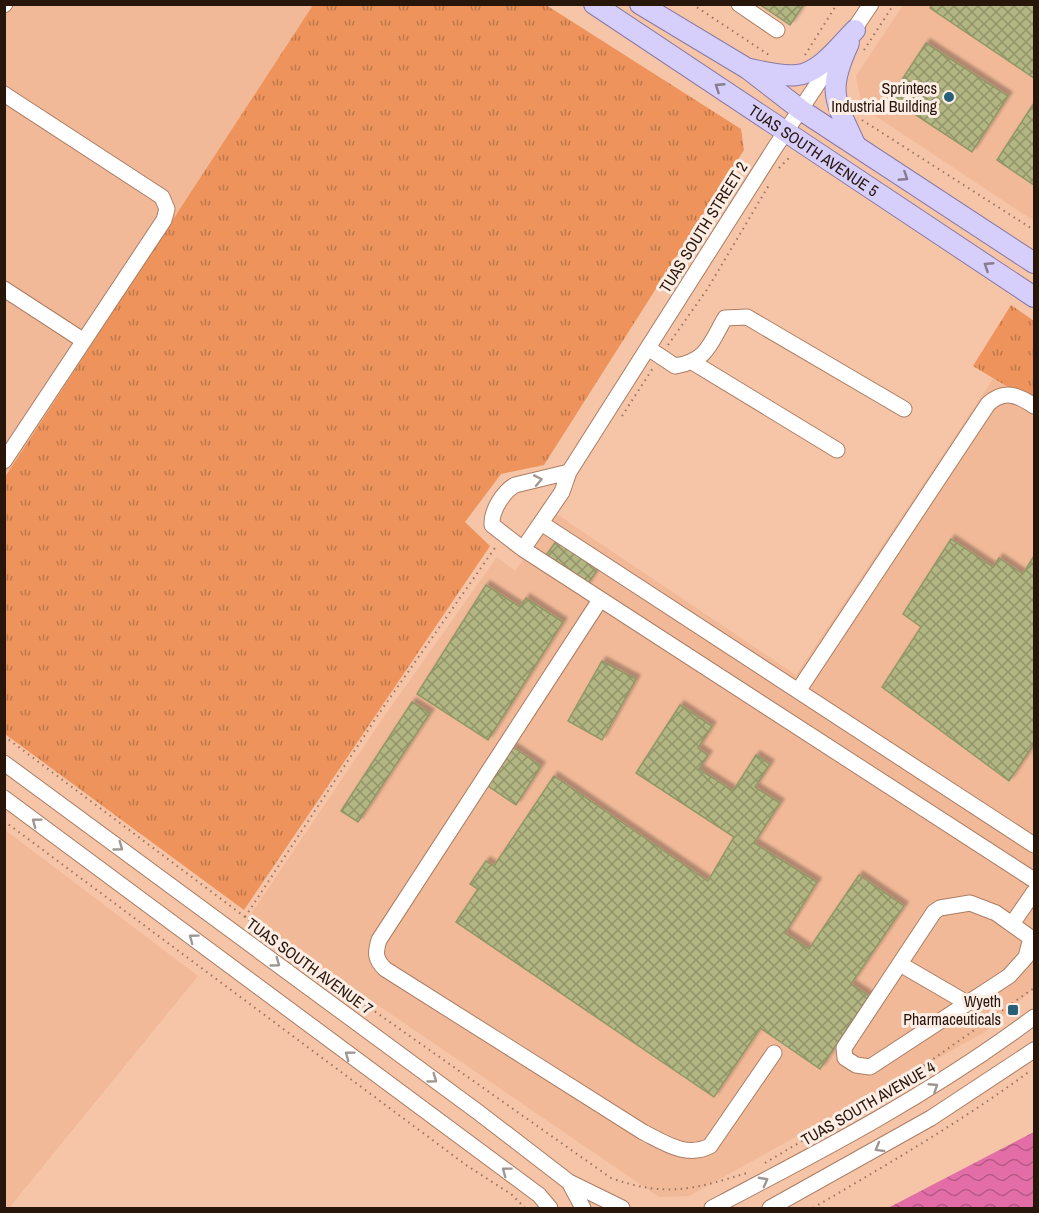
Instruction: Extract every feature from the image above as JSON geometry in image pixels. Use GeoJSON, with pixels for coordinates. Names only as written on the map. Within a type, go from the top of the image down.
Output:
{"type":"FeatureCollection","features":[{"type":"Feature","properties":{"kind":"main road","name":"TUAS SOUTH AVENUE 5"},"geometry":{"type":"LineString","coordinates":[[594,4],[1035,297]]}},
{"type":"Feature","properties":{"kind":"main road","name":"TUAS SOUTH AVENUE 5"},"geometry":{"type":"LineString","coordinates":[[640,4],[748,69],[801,110],[1035,263]]}},
{"type":"Feature","properties":{"kind":"main road"},"geometry":{"type":"LineString","coordinates":[[748,69],[796,75],[806,73],[822,63],[855,30]]}},
{"type":"Feature","properties":{"kind":"main road"},"geometry":{"type":"LineString","coordinates":[[855,30],[837,70],[836,105],[855,145]]}},
{"type":"Feature","properties":{"kind":"street"},"geometry":{"type":"LineString","coordinates":[[739,4],[777,30]]}},
{"type":"Feature","properties":{"kind":"street","name":"TUAS SOUTH STREET 2"},"geometry":{"type":"LineString","coordinates":[[523,549],[562,492],[569,472],[786,131],[871,4]]}},
{"type":"Feature","properties":{"kind":"street"},"geometry":{"type":"LineString","coordinates":[[4,94],[162,197],[166,203],[164,220],[4,461]]}},
{"type":"Feature","properties":{"kind":"street"},"geometry":{"type":"LineString","coordinates":[[6,293],[84,341]]}},
{"type":"Feature","properties":{"kind":"street"},"geometry":{"type":"LineString","coordinates":[[648,348],[675,366],[694,363],[704,354],[725,318],[747,317],[904,409]]}},
{"type":"Feature","properties":{"kind":"street"},"geometry":{"type":"LineString","coordinates":[[694,363],[837,450]]}},
{"type":"Feature","properties":{"kind":"street"},"geometry":{"type":"LineString","coordinates":[[798,691],[988,404],[996,396],[1006,394],[1015,395],[1035,406]]}},
{"type":"Feature","properties":{"kind":"street"},"geometry":{"type":"LineString","coordinates":[[569,472],[515,485],[508,489],[495,511],[492,525],[523,549],[600,600],[1035,880]]}},
{"type":"Feature","properties":{"kind":"street"},"geometry":{"type":"LineString","coordinates":[[541,523],[1035,845]]}},
{"type":"Feature","properties":{"kind":"street"},"geometry":{"type":"LineString","coordinates":[[600,600],[379,940],[375,953],[378,962],[385,969],[633,1126],[678,1149],[702,1150],[711,1146],[774,1053]]}},
{"type":"Feature","properties":{"kind":"street","name":"TUAS SOUTH AVENUE 7"},"geometry":{"type":"LineString","coordinates":[[4,762],[569,1182],[583,1209]]}},
{"type":"Feature","properties":{"kind":"street"},"geometry":{"type":"LineString","coordinates":[[4,798],[539,1195],[550,1209]]}},
{"type":"Feature","properties":{"kind":"street"},"geometry":{"type":"LineString","coordinates":[[1012,924],[1035,892]]}},
{"type":"Feature","properties":{"kind":"street"},"geometry":{"type":"LineString","coordinates":[[970,903],[996,913],[1012,924],[1033,934],[1026,957],[1009,976],[870,1067],[856,1065],[844,1058],[844,1048],[940,908],[970,903]]}},
{"type":"Feature","properties":{"kind":"street"},"geometry":{"type":"LineString","coordinates":[[900,964],[967,1003]]}},
{"type":"Feature","properties":{"kind":"street","name":"TUAS SOUTH AVENUE 4"},"geometry":{"type":"LineString","coordinates":[[712,1209],[864,1129],[917,1098],[1035,1017]]}},
{"type":"Feature","properties":{"kind":"street"},"geometry":{"type":"LineString","coordinates":[[770,1209],[931,1118],[1035,1050]]}},
{"type":"Feature","properties":{"kind":"street"},"geometry":{"type":"LineString","coordinates":[[569,1182],[622,1209]]}},
{"type":"Feature","properties":{"kind":"path"},"geometry":{"type":"LineString","coordinates":[[692,4],[773,57]]}},
{"type":"Feature","properties":{"kind":"path"},"geometry":{"type":"LineString","coordinates":[[802,58],[837,4]]}},
{"type":"Feature","properties":{"kind":"path"},"geometry":{"type":"LineString","coordinates":[[860,57],[894,4]]}},
{"type":"Feature","properties":{"kind":"path"},"geometry":{"type":"LineString","coordinates":[[858,117],[1035,230]]}},
{"type":"Feature","properties":{"kind":"path"},"geometry":{"type":"LineString","coordinates":[[492,541],[504,551]]}},
{"type":"Feature","properties":{"kind":"path"},"geometry":{"type":"LineString","coordinates":[[244,916],[380,712],[497,545]]}},
{"type":"Feature","properties":{"kind":"path"},"geometry":{"type":"LineString","coordinates":[[4,736],[244,916],[526,1120],[611,1178],[656,1191],[695,1188],[753,1171]]}},
{"type":"Feature","properties":{"kind":"path"},"geometry":{"type":"LineString","coordinates":[[4,821],[456,1158],[511,1194],[525,1209]]}},
{"type":"Feature","properties":{"kind":"path"},"geometry":{"type":"LineString","coordinates":[[762,1165],[899,1083],[1035,988]]}},
{"type":"Feature","properties":{"kind":"path"},"geometry":{"type":"LineString","coordinates":[[813,1209],[998,1095],[1035,1067]]}},
{"type":"Feature","properties":{"kind":"shaded area"},"geometry":{"type":"Polygon","coordinates":[[[5,5],[313,5],[5,477],[5,5]]]}},
{"type":"Feature","properties":{"kind":"shaded area"},"geometry":{"type":"Polygon","coordinates":[[[903,5],[1034,5],[1034,221],[862,107],[856,76],[903,5]]]}},
{"type":"Feature","properties":{"kind":"shaded area"},"geometry":{"type":"Polygon","coordinates":[[[993,379],[1034,403],[1034,988],[985,1032],[689,1196],[659,1197],[249,917],[383,718],[497,557],[515,571],[555,513],[796,675],[993,379]]]}},
{"type":"Feature","properties":{"kind":"shaded area"},"geometry":{"type":"Polygon","coordinates":[[[5,830],[198,976],[9,1208],[4,1208],[5,830]]]}},
{"type":"Feature","properties":{"kind":"green space"},"geometry":{"type":"Polygon","coordinates":[[[313,5],[546,5],[741,129],[744,150],[544,465],[501,474],[465,522],[490,546],[244,910],[5,734],[5,477],[313,5]]]}},
{"type":"Feature","properties":{"kind":"green space"},"geometry":{"type":"Polygon","coordinates":[[[1011,305],[1034,321],[1034,403],[973,366],[1011,305]]]}},
{"type":"Feature","properties":{"kind":"water"},"geometry":{"type":"Polygon","coordinates":[[[1034,1132],[1034,1208],[888,1208],[1034,1132]]]}},
{"type":"Feature","properties":{"kind":"building"},"geometry":{"type":"Polygon","coordinates":[[[759,4],[804,4],[790,25],[759,4]]]}},
{"type":"Feature","properties":{"kind":"building"},"geometry":{"type":"Polygon","coordinates":[[[932,4],[1034,4],[1034,78],[930,8],[932,4]]]}},
{"type":"Feature","properties":{"kind":"building","name":"Sprintecs Industrial Building"},"geometry":{"type":"Polygon","coordinates":[[[926,43],[1008,96],[972,152],[890,98],[926,43]]]}},
{"type":"Feature","properties":{"kind":"building"},"geometry":{"type":"Polygon","coordinates":[[[1034,103],[1034,185],[997,160],[1034,103]]]}},
{"type":"Feature","properties":{"kind":"building"},"geometry":{"type":"Polygon","coordinates":[[[951,539],[993,567],[999,558],[1023,574],[1034,556],[1034,744],[1009,781],[882,687],[921,627],[903,614],[951,539]]]}},
{"type":"Feature","properties":{"kind":"building"},"geometry":{"type":"Polygon","coordinates":[[[557,540],[598,569],[584,589],[542,561],[557,540]]]}},
{"type":"Feature","properties":{"kind":"building"},"geometry":{"type":"Polygon","coordinates":[[[486,585],[520,607],[526,598],[563,622],[488,740],[417,694],[486,585]]]}},
{"type":"Feature","properties":{"kind":"building"},"geometry":{"type":"Polygon","coordinates":[[[602,661],[636,679],[602,740],[568,721],[602,661]]]}},
{"type":"Feature","properties":{"kind":"building"},"geometry":{"type":"Polygon","coordinates":[[[412,702],[430,713],[358,822],[341,811],[412,702]]]}},
{"type":"Feature","properties":{"kind":"building"},"geometry":{"type":"Polygon","coordinates":[[[680,705],[712,726],[698,748],[708,755],[699,769],[733,791],[756,755],[770,764],[755,787],[780,803],[754,843],[817,882],[785,933],[809,949],[859,875],[904,906],[851,984],[869,996],[820,1069],[760,1028],[714,1097],[456,922],[478,889],[470,884],[486,861],[494,866],[554,776],[708,881],[734,837],[636,773],[680,705]]]}},
{"type":"Feature","properties":{"kind":"building"},"geometry":{"type":"Polygon","coordinates":[[[513,747],[541,766],[516,805],[488,786],[513,747]]]}},
{"type":"Feature","properties":{"kind":"place","name":"Sprintecs Industrial Building"},"geometry":{"type":"Point","coordinates":[949,97]}},
{"type":"Feature","properties":{"kind":"place","name":"Wyeth Pharmaceuticals"},"geometry":{"type":"Point","coordinates":[1013,1010]}}]}
